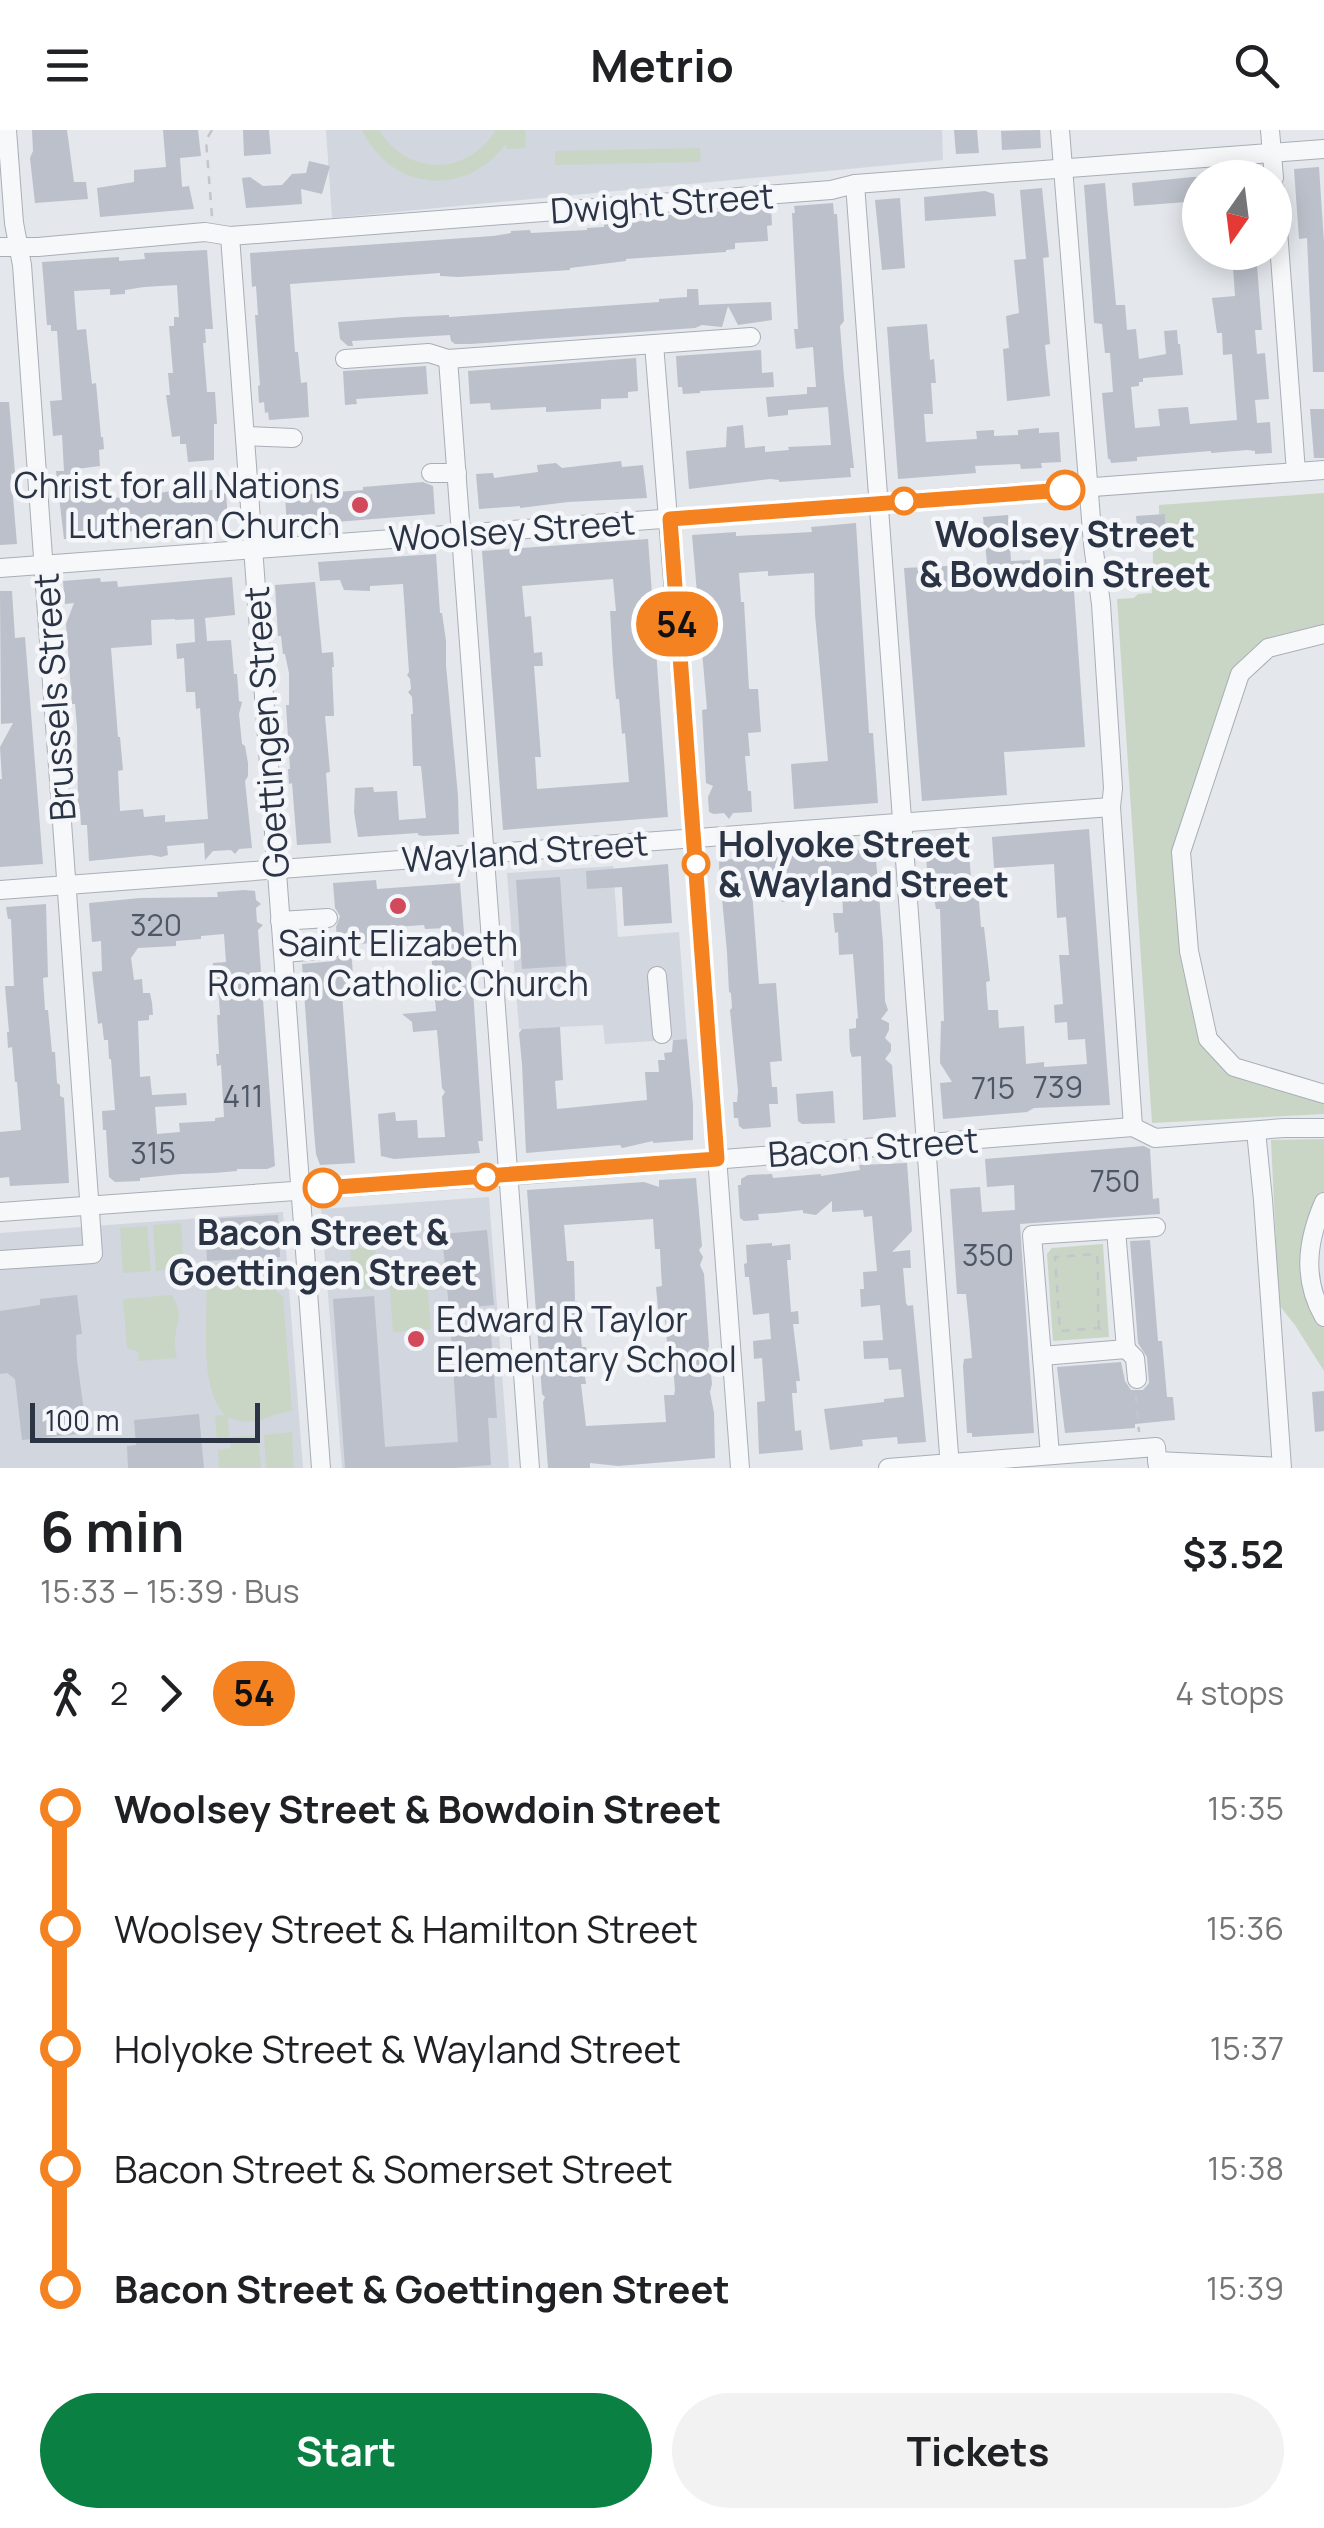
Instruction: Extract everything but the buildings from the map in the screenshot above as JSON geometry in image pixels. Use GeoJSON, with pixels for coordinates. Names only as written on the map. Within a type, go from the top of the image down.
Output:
{"type":"FeatureCollection","features":[{"type":"Feature","properties":{"kind":"street","name":"Brussels Street"},"geometry":{"type":"LineString","coordinates":[[0,1260],[93,1254],[22,265],[9,247],[14,224],[8,130]]}},
{"type":"Feature","properties":{"kind":"street"},"geometry":{"type":"LineString","coordinates":[[1060,130],[1092,544],[1101,604],[1133,1127]]}},
{"type":"Feature","properties":{"kind":"street"},"geometry":{"type":"LineString","coordinates":[[1270,130],[1273,160]]}},
{"type":"Feature","properties":{"kind":"street","name":"Dwight Street"},"geometry":{"type":"LineString","coordinates":[[9,247],[831,190],[855,184],[1324,149]]}},
{"type":"Feature","properties":{"kind":"street"},"geometry":{"type":"LineString","coordinates":[[855,184],[950,1466]]}},
{"type":"Feature","properties":{"kind":"street","name":"Goettingen Street"},"geometry":{"type":"LineString","coordinates":[[222,234],[245,436],[321,1468]]}},
{"type":"Feature","properties":{"kind":"street"},"geometry":{"type":"LineString","coordinates":[[1281,270],[1296,472]]}},
{"type":"Feature","properties":{"kind":"street"},"geometry":{"type":"LineString","coordinates":[[345,358],[428,353],[448,359],[751,337]]}},
{"type":"Feature","properties":{"kind":"street"},"geometry":{"type":"LineString","coordinates":[[654,344],[740,1468]]}},
{"type":"Feature","properties":{"kind":"street"},"geometry":{"type":"LineString","coordinates":[[448,359],[530,1468]]}},
{"type":"Feature","properties":{"kind":"street"},"geometry":{"type":"LineString","coordinates":[[245,436],[293,438]]}},
{"type":"Feature","properties":{"kind":"street","name":"Woolsey Street"},"geometry":{"type":"LineString","coordinates":[[0,568],[1324,470]]}},
{"type":"Feature","properties":{"kind":"street"},"geometry":{"type":"LineString","coordinates":[[431,473],[457,473]]}},
{"type":"Feature","properties":{"kind":"street"},"geometry":{"type":"LineString","coordinates":[[1324,634],[1268,648],[1240,674],[1181,852],[1189,951],[1208,1039],[1234,1067],[1324,1094]]}},
{"type":"Feature","properties":{"kind":"street","name":"Wayland Street"},"geometry":{"type":"LineString","coordinates":[[0,890],[1111,807]]}},
{"type":"Feature","properties":{"kind":"street"},"geometry":{"type":"LineString","coordinates":[[280,921],[328,918]]}},
{"type":"Feature","properties":{"kind":"street"},"geometry":{"type":"LineString","coordinates":[[283,953],[332,949]]}},
{"type":"Feature","properties":{"kind":"street"},"geometry":{"type":"LineString","coordinates":[[657,976],[662,1034]]}},
{"type":"Feature","properties":{"kind":"street","name":"Bacon Street"},"geometry":{"type":"LineString","coordinates":[[0,1212],[1133,1127],[1155,1138],[1324,1128]]}},
{"type":"Feature","properties":{"kind":"street"},"geometry":{"type":"LineString","coordinates":[[888,1468],[1050,1456],[1153,1456],[1282,1468],[1256,1130]]}},
{"type":"Feature","properties":{"kind":"street"},"geometry":{"type":"LineString","coordinates":[[1324,1202],[1309,1254],[1312,1296],[1324,1317]]}},
{"type":"Feature","properties":{"kind":"street"},"geometry":{"type":"LineString","coordinates":[[1050,1456],[1032,1235],[1156,1227]]}},
{"type":"Feature","properties":{"kind":"street"},"geometry":{"type":"LineString","coordinates":[[1116,1230],[1126,1349],[1135,1358],[1136,1379]]}},
{"type":"Feature","properties":{"kind":"street"},"geometry":{"type":"LineString","coordinates":[[1042,1356],[1126,1349]]}},
{"type":"Feature","properties":{"kind":"path"},"geometry":{"type":"LineString","coordinates":[[212,130],[206,140],[222,234]]}},
{"type":"Feature","properties":{"kind":"path"},"geometry":{"type":"LineString","coordinates":[[1097,1254],[1099,1328],[1060,1330],[1055,1257],[1097,1254]]}},
{"type":"Feature","properties":{"kind":"path"},"geometry":{"type":"LineString","coordinates":[[1136,1379],[1153,1456]]}},
{"type":"Feature","properties":{"kind":"shaded area"},"geometry":{"type":"Polygon","coordinates":[[[326,130],[942,130],[943,160],[332,218],[326,130]]]}},
{"type":"Feature","properties":{"kind":"shaded area"},"geometry":{"type":"Polygon","coordinates":[[[613,866],[618,937],[679,932],[687,1039],[605,1044],[603,1025],[519,1029],[507,873],[613,866]]]}},
{"type":"Feature","properties":{"kind":"shaded area","name":"Edward R Taylor Elementary School"},"geometry":{"type":"Polygon","coordinates":[[[489,1197],[509,1468],[342,1468],[321,1209],[489,1197]]]}},
{"type":"Feature","properties":{"kind":"shaded area"},"geometry":{"type":"Polygon","coordinates":[[[283,1212],[303,1468],[0,1468],[0,1233],[283,1212]]]}},
{"type":"Feature","properties":{"kind":"green space"},"geometry":{"type":"Polygon","coordinates":[[[362,130],[379,130],[405,156],[438,165],[470,156],[496,130],[525,130],[526,148],[507,149],[505,145],[469,174],[429,180],[409,176],[391,166],[362,130]]]}},
{"type":"Feature","properties":{"kind":"green space"},"geometry":{"type":"Polygon","coordinates":[[[700,148],[701,162],[555,165],[555,151],[700,148]]]}},
{"type":"Feature","properties":{"kind":"green space"},"geometry":{"type":"Polygon","coordinates":[[[1324,493],[1324,629],[1236,674],[1178,843],[1215,1056],[1324,1097],[1324,1114],[1152,1123],[1117,599],[1152,593],[1153,550],[1166,536],[1165,515],[1159,514],[1159,505],[1324,493]]]}},
{"type":"Feature","properties":{"kind":"green space"},"geometry":{"type":"Polygon","coordinates":[[[1324,1139],[1324,1191],[1313,1215],[1308,1296],[1324,1328],[1324,1371],[1279,1305],[1271,1140],[1324,1139]]]}},
{"type":"Feature","properties":{"kind":"green space"},"geometry":{"type":"Polygon","coordinates":[[[181,1223],[184,1268],[156,1271],[153,1225],[181,1223]]]}},
{"type":"Feature","properties":{"kind":"green space"},"geometry":{"type":"Polygon","coordinates":[[[147,1226],[151,1271],[123,1273],[120,1228],[147,1226]]]}},
{"type":"Feature","properties":{"kind":"green space"},"geometry":{"type":"Polygon","coordinates":[[[1103,1244],[1109,1337],[1053,1341],[1047,1254],[1052,1248],[1103,1244]]]}},
{"type":"Feature","properties":{"kind":"green space"},"geometry":{"type":"Polygon","coordinates":[[[375,1247],[378,1288],[353,1290],[350,1248],[375,1247]]]}},
{"type":"Feature","properties":{"kind":"green space"},"geometry":{"type":"Polygon","coordinates":[[[425,1261],[431,1329],[393,1332],[388,1264],[425,1261]]]}},
{"type":"Feature","properties":{"kind":"green space"},"geometry":{"type":"Polygon","coordinates":[[[241,1274],[260,1278],[283,1297],[292,1411],[247,1422],[228,1417],[229,1437],[258,1435],[261,1468],[219,1468],[218,1450],[231,1448],[230,1443],[217,1444],[215,1416],[225,1415],[216,1402],[207,1370],[206,1281],[241,1274]]]}},
{"type":"Feature","properties":{"kind":"green space"},"geometry":{"type":"Polygon","coordinates":[[[172,1295],[179,1313],[177,1358],[139,1361],[138,1352],[127,1348],[123,1299],[172,1295]]]}},
{"type":"Feature","properties":{"kind":"green space"},"geometry":{"type":"Polygon","coordinates":[[[292,1432],[294,1468],[266,1468],[264,1435],[292,1432]]]}},
{"type":"Feature","properties":{"kind":"bus line","name":"54"},"geometry":{"type":"LineString","coordinates":[[323,1188],[717,1159],[670,519],[1065,490]]}},
{"type":"Feature","properties":{"kind":"place","name":"Woolsey Street & Bowdoin Street"},"geometry":{"type":"Point","coordinates":[1065,490]}},
{"type":"Feature","properties":{"kind":"place","name":"Christ for all Nations Lutheran Church"},"geometry":{"type":"Point","coordinates":[360,505]}},
{"type":"Feature","properties":{"kind":"place","name":"Holyoke Street & Wayland Street"},"geometry":{"type":"Point","coordinates":[696,864]}},
{"type":"Feature","properties":{"kind":"place","name":"Saint Elizabeth Roman Catholic Church"},"geometry":{"type":"Point","coordinates":[398,906]}},
{"type":"Feature","properties":{"kind":"place","name":"Bacon Street & Goettingen Street"},"geometry":{"type":"Point","coordinates":[323,1188]}},
{"type":"Feature","properties":{"kind":"place","name":"Edward R Taylor Elementary School"},"geometry":{"type":"Point","coordinates":[416,1339]}}]}
